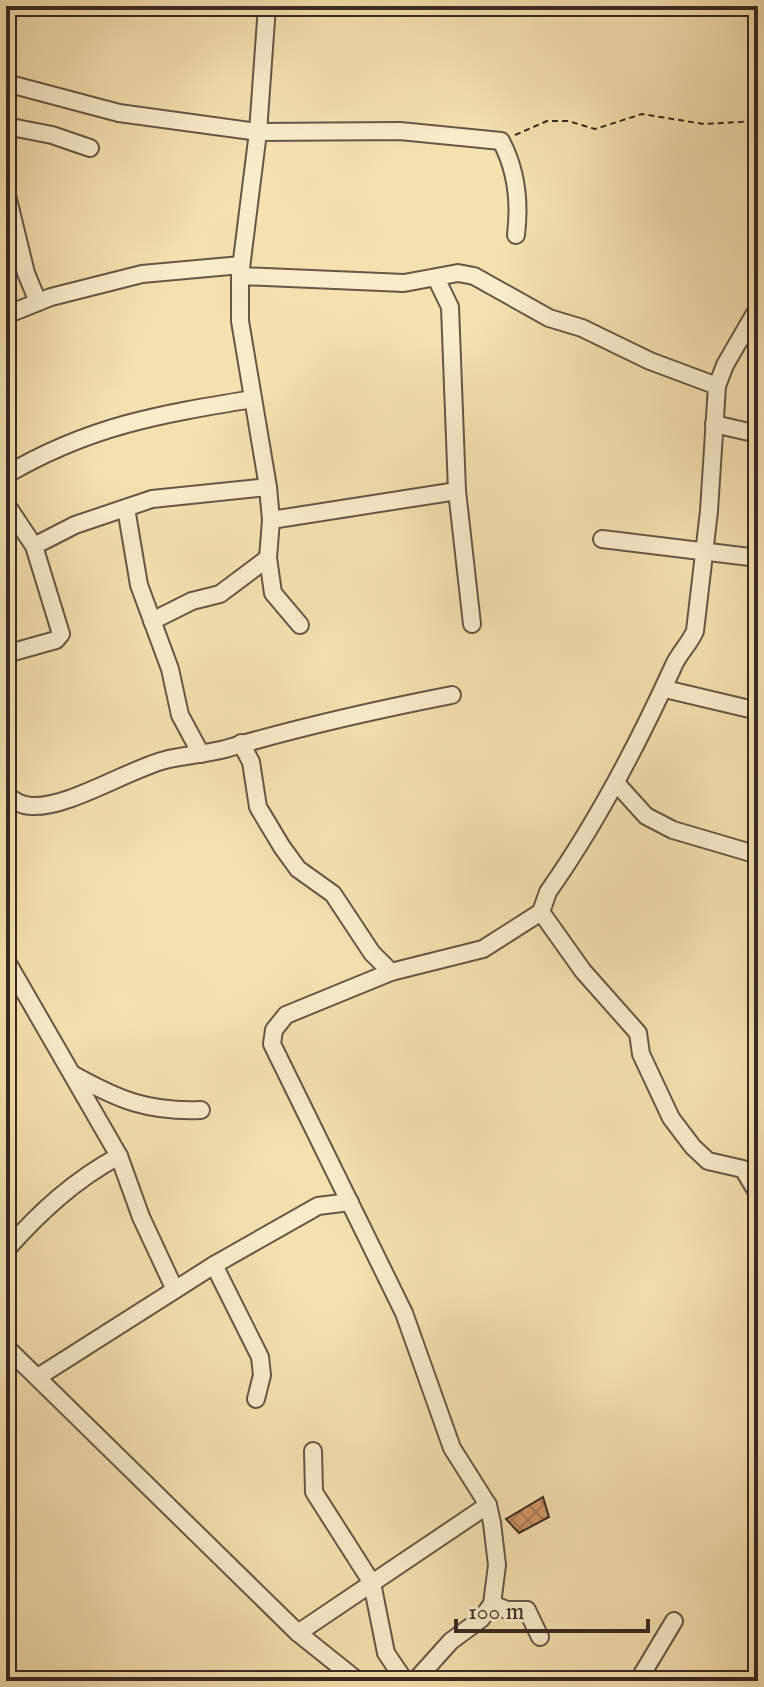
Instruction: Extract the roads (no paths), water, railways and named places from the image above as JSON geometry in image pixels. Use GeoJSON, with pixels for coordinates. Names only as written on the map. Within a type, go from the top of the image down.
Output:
{"type":"FeatureCollection","features":[{"type":"Feature","properties":{"kind":"street"},"geometry":{"type":"LineString","coordinates":[[267,6],[258,132],[241,270],[240,321],[268,487],[271,520],[268,558],[273,593],[300,625]]}},
{"type":"Feature","properties":{"kind":"street"},"geometry":{"type":"LineString","coordinates":[[6,83],[119,113],[258,132],[400,131],[501,141],[512,161],[520,202],[516,235]]}},
{"type":"Feature","properties":{"kind":"street"},"geometry":{"type":"LineString","coordinates":[[6,126],[90,148]]}},
{"type":"Feature","properties":{"kind":"street"},"geometry":{"type":"LineString","coordinates":[[6,191],[26,273],[38,302]]}},
{"type":"Feature","properties":{"kind":"street"},"geometry":{"type":"LineString","coordinates":[[6,315],[38,302],[142,274],[241,270],[404,283],[458,273],[474,276],[549,318],[582,328],[650,361],[717,386]]}},
{"type":"Feature","properties":{"kind":"street"},"geometry":{"type":"LineString","coordinates":[[436,278],[450,307],[457,491],[472,624]]}},
{"type":"Feature","properties":{"kind":"street"},"geometry":{"type":"LineString","coordinates":[[415,1681],[451,1641],[481,1619],[492,1604],[497,1565],[488,1505],[452,1448],[404,1313],[272,1044],[274,1030],[286,1015],[391,972],[483,949],[541,912],[548,892],[617,784],[665,689],[673,665],[695,631],[717,386],[725,365],[758,308]]}},
{"type":"Feature","properties":{"kind":"street"},"geometry":{"type":"LineString","coordinates":[[6,475],[45,452],[143,417],[253,399]]}},
{"type":"Feature","properties":{"kind":"street"},"geometry":{"type":"LineString","coordinates":[[714,424],[758,434]]}},
{"type":"Feature","properties":{"kind":"street"},"geometry":{"type":"LineString","coordinates":[[34,546],[75,525],[152,499],[268,487]]}},
{"type":"Feature","properties":{"kind":"street"},"geometry":{"type":"LineString","coordinates":[[271,520],[457,491]]}},
{"type":"Feature","properties":{"kind":"street"},"geometry":{"type":"LineString","coordinates":[[6,504],[34,546],[61,634],[56,640],[6,654]]}},
{"type":"Feature","properties":{"kind":"street"},"geometry":{"type":"LineString","coordinates":[[126,508],[139,585],[170,669],[180,715],[201,754]]}},
{"type":"Feature","properties":{"kind":"street"},"geometry":{"type":"LineString","coordinates":[[602,539],[758,558]]}},
{"type":"Feature","properties":{"kind":"street"},"geometry":{"type":"LineString","coordinates":[[152,621],[192,601],[220,594],[268,558]]}},
{"type":"Feature","properties":{"kind":"street"},"geometry":{"type":"LineString","coordinates":[[665,689],[758,711]]}},
{"type":"Feature","properties":{"kind":"street"},"geometry":{"type":"LineString","coordinates":[[6,793],[11,800],[33,807],[90,792],[137,769],[347,715],[452,695]]}},
{"type":"Feature","properties":{"kind":"street"},"geometry":{"type":"LineString","coordinates":[[241,743],[251,762],[258,807],[282,847],[298,869],[333,894],[372,953],[391,972]]}},
{"type":"Feature","properties":{"kind":"street"},"geometry":{"type":"LineString","coordinates":[[617,784],[646,816],[673,830],[758,855]]}},
{"type":"Feature","properties":{"kind":"street"},"geometry":{"type":"LineString","coordinates":[[541,912],[583,971],[638,1033],[641,1054],[671,1118],[693,1147],[708,1161],[743,1169],[758,1194]]}},
{"type":"Feature","properties":{"kind":"street"},"geometry":{"type":"LineString","coordinates":[[6,960],[119,1156],[150,1240],[175,1290]]}},
{"type":"Feature","properties":{"kind":"street"},"geometry":{"type":"LineString","coordinates":[[72,1074],[122,1101],[169,1111],[201,1110]]}},
{"type":"Feature","properties":{"kind":"street"},"geometry":{"type":"LineString","coordinates":[[9,1239],[81,1178],[119,1156]]}},
{"type":"Feature","properties":{"kind":"street"},"geometry":{"type":"LineString","coordinates":[[38,1377],[214,1265],[318,1206],[350,1202]]}},
{"type":"Feature","properties":{"kind":"street"},"geometry":{"type":"LineString","coordinates":[[214,1265],[260,1357],[262,1375],[256,1399]]}},
{"type":"Feature","properties":{"kind":"street"},"geometry":{"type":"LineString","coordinates":[[6,1347],[298,1633],[358,1681]]}},
{"type":"Feature","properties":{"kind":"street"},"geometry":{"type":"LineString","coordinates":[[313,1451],[314,1492],[372,1583],[386,1653],[405,1681]]}},
{"type":"Feature","properties":{"kind":"street"},"geometry":{"type":"LineString","coordinates":[[298,1633],[488,1505]]}},
{"type":"Feature","properties":{"kind":"street"},"geometry":{"type":"LineString","coordinates":[[492,1604],[507,1610],[527,1610],[540,1637]]}},
{"type":"Feature","properties":{"kind":"street"},"geometry":{"type":"LineString","coordinates":[[638,1681],[674,1621]]}}]}
